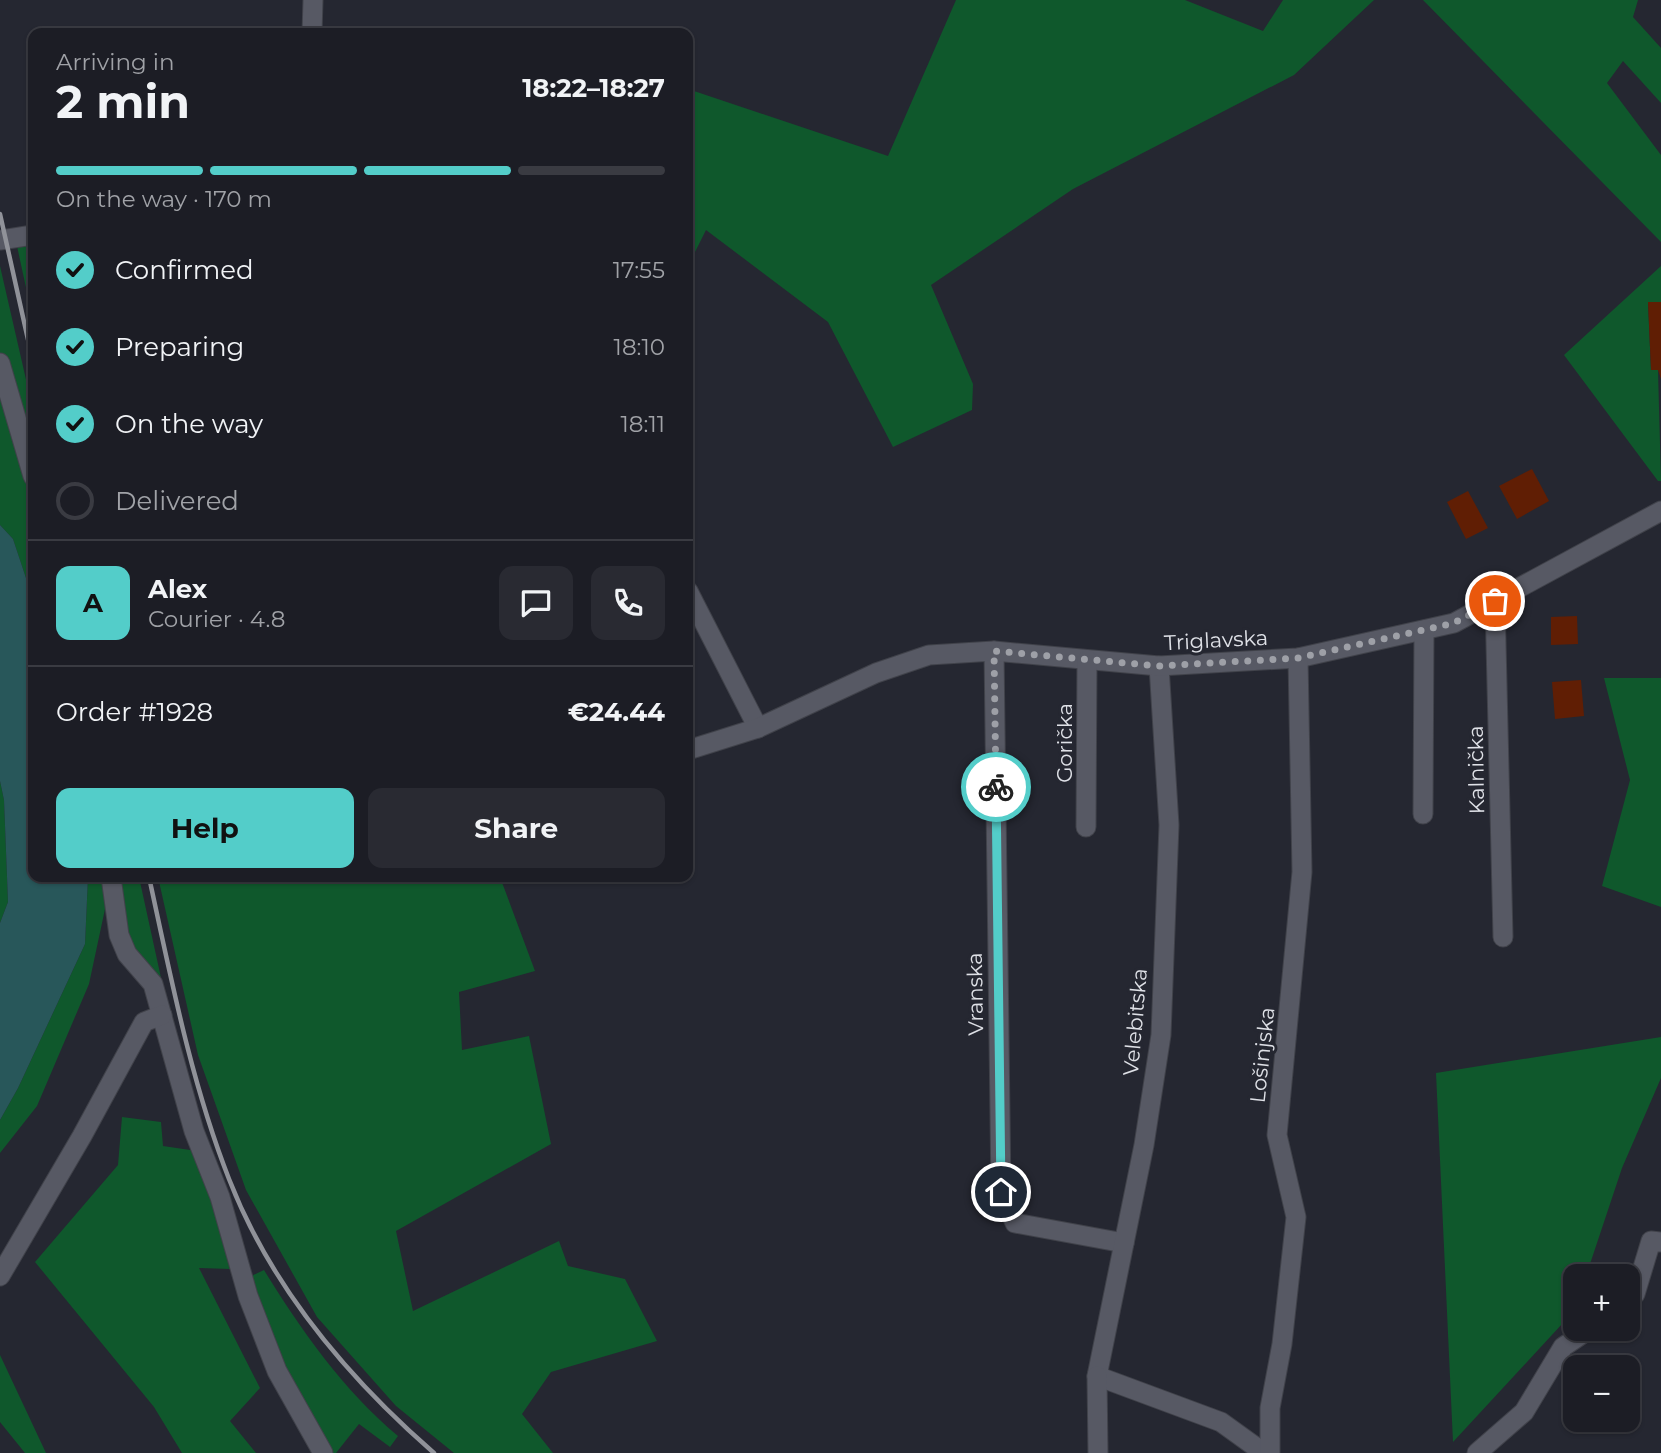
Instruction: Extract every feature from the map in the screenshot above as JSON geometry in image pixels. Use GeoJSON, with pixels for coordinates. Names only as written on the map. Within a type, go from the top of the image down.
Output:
{"type":"FeatureCollection","features":[{"type":"Feature","properties":{"kind":"street"},"geometry":{"type":"LineString","coordinates":[[312,28],[313,0]]}},
{"type":"Feature","properties":{"kind":"street"},"geometry":{"type":"LineString","coordinates":[[0,240],[28,236]]}},
{"type":"Feature","properties":{"kind":"street"},"geometry":{"type":"LineString","coordinates":[[0,363],[28,459]]}},
{"type":"Feature","properties":{"kind":"street","name":"Triglavska"},"geometry":{"type":"LineString","coordinates":[[693,748],[758,728],[876,673],[929,655],[994,651],[1159,666],[1298,658],[1454,623],[1661,511]]}},
{"type":"Feature","properties":{"kind":"street"},"geometry":{"type":"LineString","coordinates":[[693,601],[758,728]]}},
{"type":"Feature","properties":{"kind":"street","name":"Kalnička"},"geometry":{"type":"LineString","coordinates":[[1495,601],[1503,937]]}},
{"type":"Feature","properties":{"kind":"street"},"geometry":{"type":"LineString","coordinates":[[1423,814],[1424,630]]}},
{"type":"Feature","properties":{"kind":"street","name":"Vranska"},"geometry":{"type":"LineString","coordinates":[[994,651],[1001,1192],[1015,1223],[1125,1242]]}},
{"type":"Feature","properties":{"kind":"street","name":"Lošinjska"},"geometry":{"type":"LineString","coordinates":[[1270,1453],[1270,1408],[1282,1344],[1296,1217],[1277,1135],[1302,872],[1298,658]]}},
{"type":"Feature","properties":{"kind":"street","name":"Gorička"},"geometry":{"type":"LineString","coordinates":[[1086,827],[1087,660]]}},
{"type":"Feature","properties":{"kind":"street","name":"Velebitska"},"geometry":{"type":"LineString","coordinates":[[1098,1453],[1097,1376],[1144,1145],[1161,1035],[1168,825],[1159,666]]}},
{"type":"Feature","properties":{"kind":"street"},"geometry":{"type":"LineString","coordinates":[[112,882],[119,935],[127,954],[153,984],[194,1131],[220,1197],[247,1296],[277,1371],[323,1453]]}},
{"type":"Feature","properties":{"kind":"street"},"geometry":{"type":"LineString","coordinates":[[0,1276],[75,1148],[144,1022],[162,1016]]}},
{"type":"Feature","properties":{"kind":"street"},"geometry":{"type":"LineString","coordinates":[[1640,1277],[1651,1241],[1661,1242]]}},
{"type":"Feature","properties":{"kind":"street"},"geometry":{"type":"LineString","coordinates":[[1477,1453],[1524,1412],[1563,1347],[1572,1341]]}},
{"type":"Feature","properties":{"kind":"street"},"geometry":{"type":"LineString","coordinates":[[1097,1376],[1221,1422],[1264,1453]]}},
{"type":"Feature","properties":{"kind":"green space"},"geometry":{"type":"Polygon","coordinates":[[[956,0],[1185,0],[1263,31],[1283,0],[1374,0],[1294,75],[1073,189],[931,285],[973,384],[972,410],[893,447],[828,322],[706,230],[693,256],[693,91],[888,156],[956,0]]]}},
{"type":"Feature","properties":{"kind":"green space"},"geometry":{"type":"Polygon","coordinates":[[[1423,0],[1638,0],[1633,17],[1661,48],[1661,103],[1623,61],[1607,83],[1661,155],[1661,242],[1423,0]]]}},
{"type":"Feature","properties":{"kind":"green space"},"geometry":{"type":"Polygon","coordinates":[[[28,243],[28,297],[17,246],[28,243]]]}},
{"type":"Feature","properties":{"kind":"green space"},"geometry":{"type":"Polygon","coordinates":[[[0,266],[28,388],[28,584],[13,539],[0,525],[0,266]]]}},
{"type":"Feature","properties":{"kind":"green space"},"geometry":{"type":"Polygon","coordinates":[[[1661,266],[1661,302],[1648,303],[1651,370],[1658,370],[1661,481],[1658,481],[1564,355],[1661,266]]]}},
{"type":"Feature","properties":{"kind":"green space"},"geometry":{"type":"Polygon","coordinates":[[[1604,678],[1661,678],[1661,907],[1602,886],[1630,780],[1604,678]]]}},
{"type":"Feature","properties":{"kind":"green space"},"geometry":{"type":"Polygon","coordinates":[[[0,781],[4,800],[8,902],[0,923],[0,781]]]}},
{"type":"Feature","properties":{"kind":"green space"},"geometry":{"type":"Polygon","coordinates":[[[88,882],[140,882],[163,987],[130,946],[108,895],[89,984],[37,1106],[0,1153],[0,1120],[18,1088],[85,944],[88,882]]]}},
{"type":"Feature","properties":{"kind":"green space"},"geometry":{"type":"Polygon","coordinates":[[[159,882],[502,882],[535,971],[459,992],[462,1050],[529,1036],[551,1144],[396,1231],[413,1311],[559,1241],[568,1266],[625,1279],[657,1341],[551,1372],[522,1414],[553,1453],[454,1453],[396,1406],[317,1317],[246,1190],[198,1055],[159,882]]]}},
{"type":"Feature","properties":{"kind":"green space"},"geometry":{"type":"Polygon","coordinates":[[[1661,1037],[1661,1078],[1622,1168],[1590,1264],[1563,1264],[1563,1323],[1453,1442],[1436,1073],[1661,1037]]]}},
{"type":"Feature","properties":{"kind":"green space"},"geometry":{"type":"Polygon","coordinates":[[[122,1117],[161,1122],[163,1146],[197,1151],[217,1211],[231,1269],[199,1268],[260,1388],[230,1421],[256,1453],[182,1453],[154,1407],[35,1262],[118,1165],[122,1117]]]}},
{"type":"Feature","properties":{"kind":"green space"},"geometry":{"type":"Polygon","coordinates":[[[264,1270],[324,1358],[359,1399],[398,1436],[390,1447],[359,1424],[336,1453],[331,1453],[282,1362],[249,1277],[264,1270]]]}},
{"type":"Feature","properties":{"kind":"green space"},"geometry":{"type":"Polygon","coordinates":[[[0,1355],[46,1453],[25,1453],[0,1422],[0,1355]]]}},
{"type":"Feature","properties":{"kind":"shaded area"},"geometry":{"type":"Polygon","coordinates":[[[0,525],[13,539],[28,584],[28,882],[88,882],[85,944],[18,1088],[0,1120],[0,923],[8,902],[4,800],[0,781],[0,525]]]}},
{"type":"Feature","properties":{"kind":"building"},"geometry":{"type":"Polygon","coordinates":[[[1648,302],[1661,302],[1661,379],[1658,370],[1651,370],[1648,302]]]}},
{"type":"Feature","properties":{"kind":"building"},"geometry":{"type":"Polygon","coordinates":[[[1532,469],[1549,501],[1517,519],[1499,486],[1532,469]]]}},
{"type":"Feature","properties":{"kind":"building"},"geometry":{"type":"Polygon","coordinates":[[[1468,491],[1488,528],[1466,539],[1447,502],[1468,491]]]}},
{"type":"Feature","properties":{"kind":"building"},"geometry":{"type":"Polygon","coordinates":[[[1577,616],[1578,644],[1551,645],[1551,617],[1577,616]]]}},
{"type":"Feature","properties":{"kind":"building"},"geometry":{"type":"Polygon","coordinates":[[[1581,680],[1584,716],[1555,719],[1552,682],[1581,680]]]}},
{"type":"Feature","properties":{"kind":"railway"},"geometry":{"type":"LineString","coordinates":[[0,214],[28,340]]}},
{"type":"Feature","properties":{"kind":"railway"},"geometry":{"type":"LineString","coordinates":[[150,882],[193,1067],[216,1142],[246,1219],[290,1293],[342,1362],[434,1453]]}},
{"type":"Feature","properties":{"kind":"way so far"},"geometry":{"type":"LineString","coordinates":[[996,787],[994,651],[1159,666],[1298,658],[1454,623],[1495,601]]}},
{"type":"Feature","properties":{"kind":"route"},"geometry":{"type":"LineString","coordinates":[[996,787],[1001,1192]]}}]}
